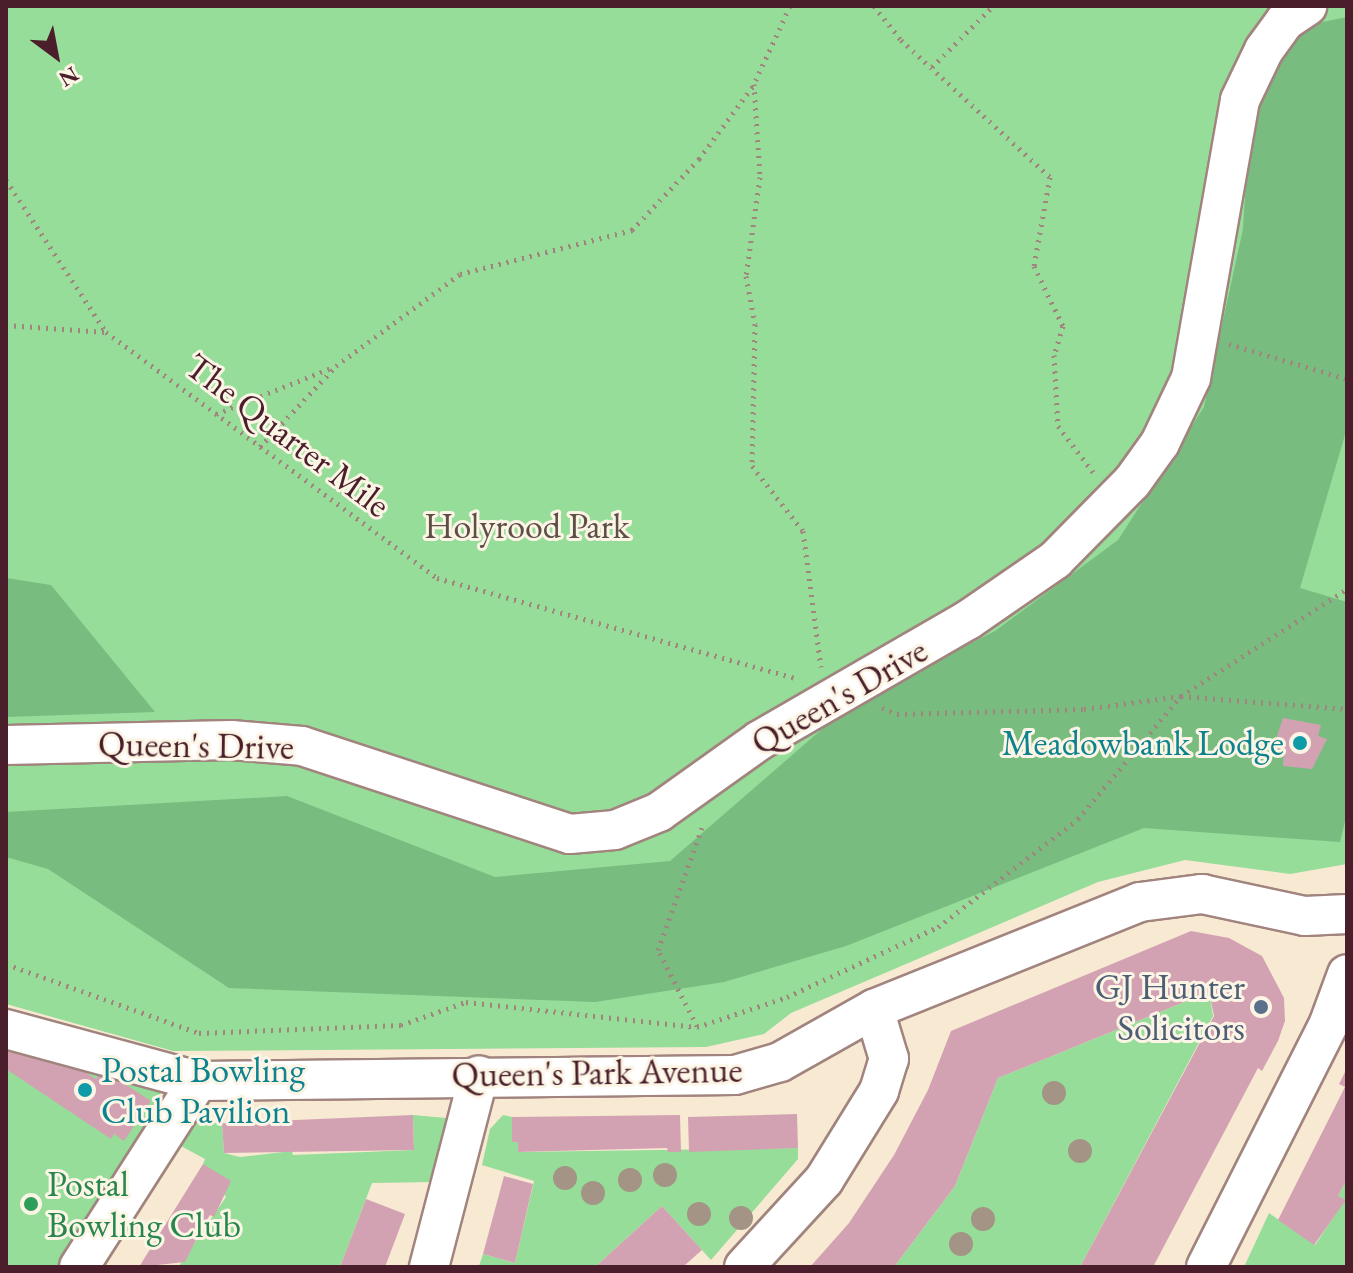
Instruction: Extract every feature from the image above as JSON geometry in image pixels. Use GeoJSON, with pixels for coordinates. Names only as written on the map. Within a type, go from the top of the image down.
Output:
{"type":"FeatureCollection","features":[{"type":"Feature","properties":{"kind":"street","name":"Queen's Drive"},"geometry":{"type":"LineString","coordinates":[[6,745],[231,740],[302,746],[547,828],[593,834],[659,812],[760,740],[862,699],[1055,560],[1116,500],[1177,413],[1202,339],[1211,246],[1240,100],[1264,50],[1285,21],[1307,6]]}},
{"type":"Feature","properties":{"kind":"street","name":"Queen's Park Avenue"},"geometry":{"type":"LineString","coordinates":[[6,1029],[198,1081],[479,1075],[735,1075],[780,1062],[874,1009],[1169,895],[1202,894],[1305,916],[1347,914]]}},
{"type":"Feature","properties":{"kind":"street"},"geometry":{"type":"LineString","coordinates":[[1206,1267],[1329,1023],[1347,974]]}},
{"type":"Feature","properties":{"kind":"street"},"geometry":{"type":"LineString","coordinates":[[744,1267],[824,1180],[879,1091],[889,1059],[874,1009]]}},
{"type":"Feature","properties":{"kind":"street"},"geometry":{"type":"LineString","coordinates":[[429,1267],[479,1075]]}},
{"type":"Feature","properties":{"kind":"street"},"geometry":{"type":"LineString","coordinates":[[79,1267],[198,1081]]}},
{"type":"Feature","properties":{"kind":"path"},"geometry":{"type":"LineString","coordinates":[[260,447],[336,366],[460,274],[632,230],[699,159],[754,84],[790,6]]}},
{"type":"Feature","properties":{"kind":"path"},"geometry":{"type":"LineString","coordinates":[[874,6],[901,40],[1050,177],[1034,266],[1063,326],[1054,355],[1058,426],[1116,500]]}},
{"type":"Feature","properties":{"kind":"path"},"geometry":{"type":"LineString","coordinates":[[932,67],[993,6]]}},
{"type":"Feature","properties":{"kind":"path"},"geometry":{"type":"LineString","coordinates":[[754,84],[760,177],[746,276],[755,324],[752,466],[803,531],[816,601],[818,664],[862,699]]}},
{"type":"Feature","properties":{"kind":"path","name":"The Quarter Mile"},"geometry":{"type":"LineString","coordinates":[[6,180],[106,332],[437,578],[862,699],[897,714],[1054,710],[1181,696],[1347,709]]}},
{"type":"Feature","properties":{"kind":"path"},"geometry":{"type":"LineString","coordinates":[[6,325],[106,332]]}},
{"type":"Feature","properties":{"kind":"path"},"geometry":{"type":"LineString","coordinates":[[1202,339],[1347,379]]}},
{"type":"Feature","properties":{"kind":"path"},"geometry":{"type":"LineString","coordinates":[[216,414],[336,366]]}},
{"type":"Feature","properties":{"kind":"path"},"geometry":{"type":"LineString","coordinates":[[6,964],[199,1033],[401,1025],[466,1002],[697,1027],[787,997],[938,927],[1078,819],[1181,696],[1347,589]]}},
{"type":"Feature","properties":{"kind":"path"},"geometry":{"type":"LineString","coordinates":[[697,1027],[658,950],[695,837],[711,813]]}},
{"type":"Feature","properties":{"kind":"green space","name":"Holyrood Park"},"geometry":{"type":"Polygon","coordinates":[[[6,6],[1347,6],[1347,864],[1290,874],[1185,860],[1098,882],[791,1013],[764,1034],[706,1047],[173,1051],[6,1004],[6,6]]]}},
{"type":"Feature","properties":{"kind":"green space"},"geometry":{"type":"Polygon","coordinates":[[[1347,17],[1347,428],[1300,588],[1347,602],[1347,813],[1340,842],[1144,828],[846,946],[724,982],[595,1002],[229,988],[48,869],[6,857],[6,812],[287,796],[495,877],[670,861],[851,704],[995,631],[1118,540],[1204,407],[1243,229],[1251,100],[1308,25],[1347,17]]]}},
{"type":"Feature","properties":{"kind":"green space"},"geometry":{"type":"Polygon","coordinates":[[[6,578],[51,585],[155,712],[6,717],[6,578]]]}},
{"type":"Feature","properties":{"kind":"green space"},"geometry":{"type":"Polygon","coordinates":[[[1209,992],[1213,1016],[1080,1267],[894,1267],[955,1186],[998,1078],[1209,992]]]}},
{"type":"Feature","properties":{"kind":"green space"},"geometry":{"type":"Polygon","coordinates":[[[6,1047],[161,1090],[158,1110],[57,1267],[6,1267],[6,1047]]]}},
{"type":"Feature","properties":{"kind":"green space"},"geometry":{"type":"Polygon","coordinates":[[[413,1115],[446,1118],[432,1182],[372,1183],[340,1267],[178,1267],[226,1197],[203,1164],[205,1159],[181,1146],[196,1123],[222,1123],[224,1153],[240,1157],[292,1151],[293,1155],[414,1150],[413,1115]]]}},
{"type":"Feature","properties":{"kind":"green space"},"geometry":{"type":"Polygon","coordinates":[[[503,1115],[512,1117],[512,1142],[518,1142],[518,1152],[798,1148],[798,1159],[711,1260],[662,1206],[595,1267],[458,1267],[479,1266],[483,1254],[515,1263],[534,1181],[482,1165],[490,1129],[503,1115]]]}},
{"type":"Feature","properties":{"kind":"green space"},"geometry":{"type":"Polygon","coordinates":[[[1347,1179],[1347,1267],[1244,1267],[1269,1213],[1315,1245],[1345,1200],[1338,1196],[1347,1179]]]}},
{"type":"Feature","properties":{"kind":"building","name":"Meadowbank Lodge"},"geometry":{"type":"Polygon","coordinates":[[[1283,718],[1321,725],[1318,736],[1327,739],[1312,769],[1283,766],[1284,751],[1273,748],[1283,718]]]}},
{"type":"Feature","properties":{"kind":"building"},"geometry":{"type":"Polygon","coordinates":[[[1191,931],[1229,938],[1262,956],[1284,998],[1285,1021],[1262,1071],[1258,1068],[1153,1267],[1080,1267],[1214,1016],[1209,992],[998,1078],[955,1186],[894,1267],[810,1267],[849,1223],[894,1155],[928,1090],[951,1031],[1191,931]]]}},
{"type":"Feature","properties":{"kind":"building","name":"Postal Bowling Club Pavilion"},"geometry":{"type":"Polygon","coordinates":[[[6,1047],[77,1067],[96,1079],[102,1069],[151,1101],[124,1141],[114,1134],[111,1139],[6,1069],[6,1047]]]}},
{"type":"Feature","properties":{"kind":"building"},"geometry":{"type":"Polygon","coordinates":[[[1347,1068],[1347,1179],[1338,1196],[1346,1200],[1314,1245],[1278,1220],[1345,1087],[1339,1084],[1347,1068]]]}},
{"type":"Feature","properties":{"kind":"building"},"geometry":{"type":"Polygon","coordinates":[[[797,1114],[798,1148],[689,1152],[688,1117],[797,1114]]]}},
{"type":"Feature","properties":{"kind":"building"},"geometry":{"type":"Polygon","coordinates":[[[413,1115],[414,1150],[224,1153],[222,1123],[413,1115]]]}},
{"type":"Feature","properties":{"kind":"building"},"geometry":{"type":"Polygon","coordinates":[[[680,1115],[681,1152],[668,1152],[667,1148],[518,1152],[518,1142],[512,1142],[512,1117],[680,1115]]]}},
{"type":"Feature","properties":{"kind":"building"},"geometry":{"type":"Polygon","coordinates":[[[203,1164],[231,1181],[214,1217],[210,1215],[185,1262],[139,1267],[203,1164]]]}},
{"type":"Feature","properties":{"kind":"building"},"geometry":{"type":"Polygon","coordinates":[[[504,1176],[533,1184],[515,1263],[483,1254],[504,1176]]]}},
{"type":"Feature","properties":{"kind":"building"},"geometry":{"type":"Polygon","coordinates":[[[366,1199],[405,1214],[385,1267],[340,1267],[366,1199]]]}},
{"type":"Feature","properties":{"kind":"building"},"geometry":{"type":"Polygon","coordinates":[[[662,1206],[702,1250],[685,1265],[595,1267],[662,1206]]]}},
{"type":"Feature","properties":{"kind":"place","name":"Meadowbank Lodge"},"geometry":{"type":"Point","coordinates":[1300,743]}},
{"type":"Feature","properties":{"kind":"place","name":"GJ Hunter Solicitors"},"geometry":{"type":"Point","coordinates":[1261,1007]}},
{"type":"Feature","properties":{"kind":"place","name":"Postal Bowling Club Pavilion"},"geometry":{"type":"Point","coordinates":[85,1090]}},
{"type":"Feature","properties":{"kind":"place","name":"Postal Bowling Club"},"geometry":{"type":"Point","coordinates":[31,1204]}}]}
